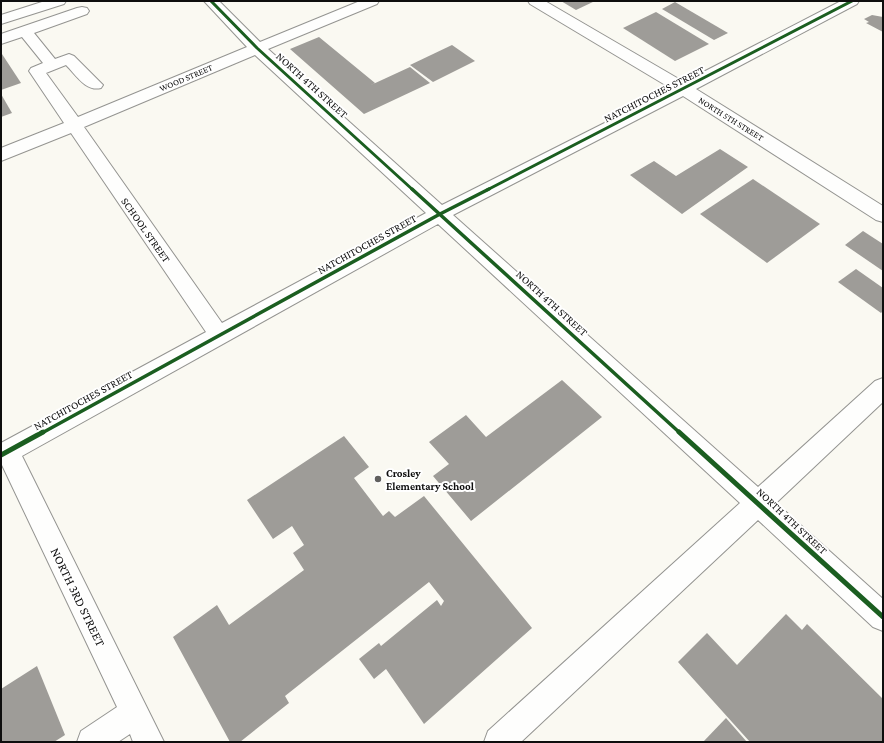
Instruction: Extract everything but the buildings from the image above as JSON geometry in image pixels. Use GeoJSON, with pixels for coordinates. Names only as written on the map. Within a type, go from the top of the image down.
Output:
{"type":"FeatureCollection","features":[{"type":"Feature","properties":{"kind":"street"},"geometry":{"type":"LineString","coordinates":[[1,20],[59,1]]}},
{"type":"Feature","properties":{"kind":"street","name":"NORTH 4TH STREET"},"geometry":{"type":"LineString","coordinates":[[211,1],[257,48],[883,617]]}},
{"type":"Feature","properties":{"kind":"street","name":"WOOD STREET"},"geometry":{"type":"LineString","coordinates":[[1,155],[74,126],[372,1]]}},
{"type":"Feature","properties":{"kind":"street","name":"NORTH 5TH STREET"},"geometry":{"type":"LineString","coordinates":[[536,1],[684,89],[883,215]]}},
{"type":"Feature","properties":{"kind":"street","name":"NATCHITOCHES STREET"},"geometry":{"type":"LineString","coordinates":[[4,454],[440,214],[852,1]]}},
{"type":"Feature","properties":{"kind":"street"},"geometry":{"type":"LineString","coordinates":[[1,39],[82,12]]}},
{"type":"Feature","properties":{"kind":"street"},"geometry":{"type":"LineString","coordinates":[[25,31],[52,65],[69,59],[95,85]]}},
{"type":"Feature","properties":{"kind":"street","name":"SCHOOL STREET"},"geometry":{"type":"LineString","coordinates":[[52,65],[37,71],[219,335]]}},
{"type":"Feature","properties":{"kind":"street"},"geometry":{"type":"LineString","coordinates":[[499,742],[883,388]]}},
{"type":"Feature","properties":{"kind":"street","name":"NORTH 3RD STREET"},"geometry":{"type":"LineString","coordinates":[[4,454],[148,742]]}},
{"type":"Feature","properties":{"kind":"street"},"geometry":{"type":"LineString","coordinates":[[92,742],[134,713]]}},
{"type":"Feature","properties":{"kind":"cycle path"},"geometry":{"type":"LineString","coordinates":[[211,1],[257,48],[883,617]]}},
{"type":"Feature","properties":{"kind":"cycle path"},"geometry":{"type":"LineString","coordinates":[[1,455],[440,214],[852,1]]}},
{"type":"Feature","properties":{"kind":"place","name":"Crosley Elementary School"},"geometry":{"type":"Point","coordinates":[378,479]}}]}
